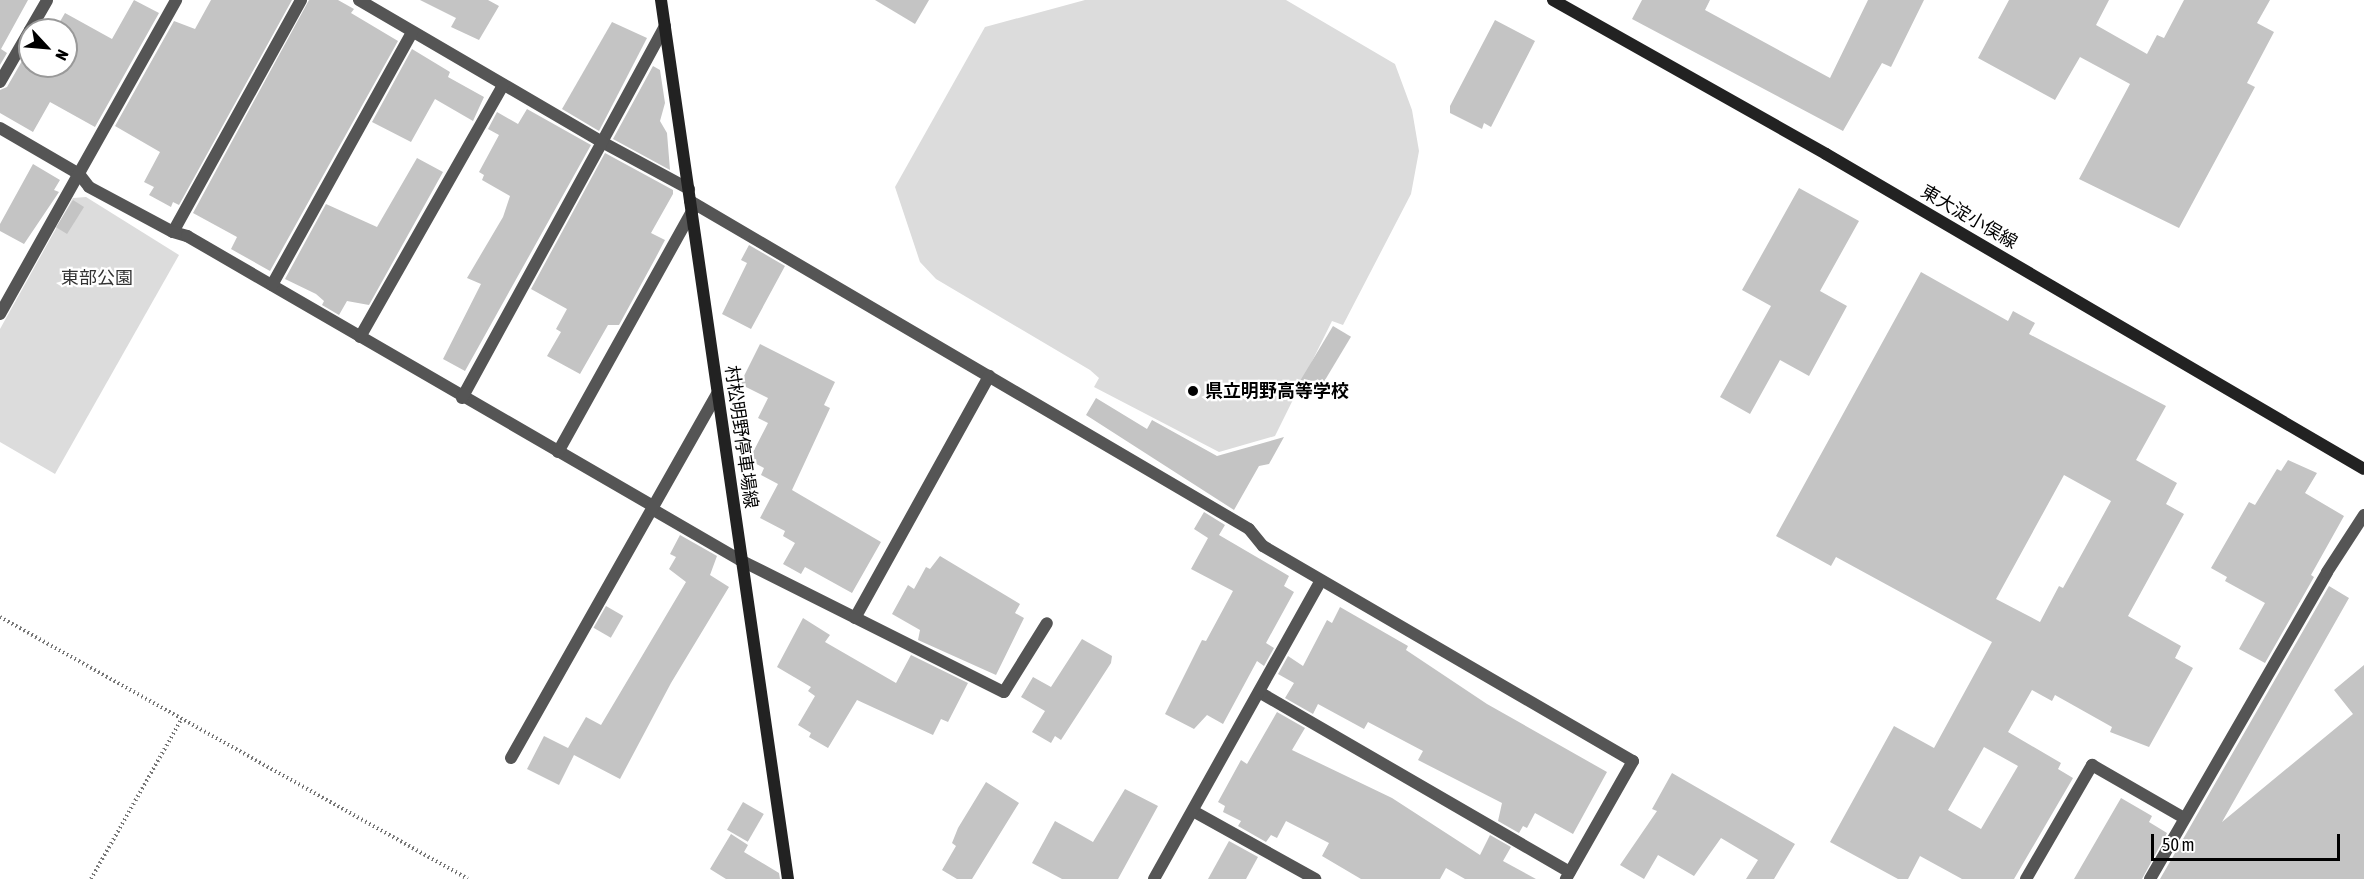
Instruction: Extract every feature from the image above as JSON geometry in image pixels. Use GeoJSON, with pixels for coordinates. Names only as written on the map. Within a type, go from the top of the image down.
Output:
{"type":"FeatureCollection","features":[{"type":"Feature","properties":{"kind":"main road","name":"村松明野停車場線"},"geometry":{"type":"LineString","coordinates":[[661,0],[740,560],[788,879]]}},
{"type":"Feature","properties":{"kind":"main road","name":"東大淀小俣線"},"geometry":{"type":"LineString","coordinates":[[1553,0],[1826,154],[2364,469]]}},
{"type":"Feature","properties":{"kind":"street"},"geometry":{"type":"LineString","coordinates":[[37,18],[47,0]]}},
{"type":"Feature","properties":{"kind":"street"},"geometry":{"type":"LineString","coordinates":[[0,314],[176,0]]}},
{"type":"Feature","properties":{"kind":"street"},"geometry":{"type":"LineString","coordinates":[[173,232],[301,0]]}},
{"type":"Feature","properties":{"kind":"street"},"geometry":{"type":"LineString","coordinates":[[359,0],[602,142],[690,200],[1249,529],[1263,546],[1633,760],[1568,875],[1259,692]]}},
{"type":"Feature","properties":{"kind":"street"},"geometry":{"type":"LineString","coordinates":[[462,398],[664,26]]}},
{"type":"Feature","properties":{"kind":"street"},"geometry":{"type":"LineString","coordinates":[[272,285],[412,32]]}},
{"type":"Feature","properties":{"kind":"street"},"geometry":{"type":"LineString","coordinates":[[0,82],[18,51]]}},
{"type":"Feature","properties":{"kind":"street"},"geometry":{"type":"LineString","coordinates":[[360,337],[503,85]]}},
{"type":"Feature","properties":{"kind":"street"},"geometry":{"type":"LineString","coordinates":[[0,128],[79,174],[89,187],[173,232],[187,236],[740,560],[1004,692],[1047,623]]}},
{"type":"Feature","properties":{"kind":"street"},"geometry":{"type":"LineString","coordinates":[[558,452],[690,200]]}},
{"type":"Feature","properties":{"kind":"street"},"geometry":{"type":"LineString","coordinates":[[855,618],[989,376]]}},
{"type":"Feature","properties":{"kind":"street"},"geometry":{"type":"LineString","coordinates":[[511,758],[717,394]]}},
{"type":"Feature","properties":{"kind":"street"},"geometry":{"type":"LineString","coordinates":[[2150,879],[2364,515]]}},
{"type":"Feature","properties":{"kind":"street"},"geometry":{"type":"LineString","coordinates":[[1154,879],[1321,580]]}},
{"type":"Feature","properties":{"kind":"street"},"geometry":{"type":"LineString","coordinates":[[2026,879],[2092,765],[2184,818]]}},
{"type":"Feature","properties":{"kind":"street"},"geometry":{"type":"LineString","coordinates":[[1193,811],[1315,879]]}},
{"type":"Feature","properties":{"kind":"path"},"geometry":{"type":"LineString","coordinates":[[0,617],[468,879]]}},
{"type":"Feature","properties":{"kind":"path"},"geometry":{"type":"LineString","coordinates":[[91,879],[181,720]]}},
{"type":"Feature","properties":{"kind":"green space","name":"県立明野高等学校"},"geometry":{"type":"Polygon","coordinates":[[[1085,0],[1286,0],[1395,64],[1412,110],[1419,151],[1411,194],[1343,325],[1332,321],[1275,436],[1219,452],[1094,387],[1099,378],[1090,370],[936,279],[920,262],[895,187],[985,27],[1085,0]]]}},
{"type":"Feature","properties":{"kind":"green space","name":"東部公園"},"geometry":{"type":"Polygon","coordinates":[[[86,197],[179,255],[55,474],[0,442],[0,329],[73,198],[86,197]]]}},
{"type":"Feature","properties":{"kind":"building"},"geometry":{"type":"Polygon","coordinates":[[[0,0],[28,0],[1,49],[7,53],[0,65],[0,0]]]}},
{"type":"Feature","properties":{"kind":"building"},"geometry":{"type":"Polygon","coordinates":[[[134,0],[159,13],[95,127],[50,102],[33,132],[0,113],[0,90],[7,87],[18,68],[18,78],[78,78],[78,20],[112,39],[134,0]]]}},
{"type":"Feature","properties":{"kind":"building"},"geometry":{"type":"Polygon","coordinates":[[[211,0],[292,0],[179,205],[173,202],[171,207],[149,195],[154,187],[144,182],[160,152],[115,126],[174,21],[195,29],[211,0]]]}},
{"type":"Feature","properties":{"kind":"building"},"geometry":{"type":"Polygon","coordinates":[[[309,0],[338,0],[354,9],[351,13],[398,41],[270,271],[231,249],[237,237],[193,213],[309,0]]]}},
{"type":"Feature","properties":{"kind":"building"},"geometry":{"type":"Polygon","coordinates":[[[420,0],[488,0],[499,6],[479,40],[451,27],[456,18],[420,0]]]}},
{"type":"Feature","properties":{"kind":"building"},"geometry":{"type":"Polygon","coordinates":[[[875,0],[929,0],[915,24],[875,0]]]}},
{"type":"Feature","properties":{"kind":"building"},"geometry":{"type":"Polygon","coordinates":[[[1642,0],[1710,0],[1705,10],[1830,78],[1868,0],[1924,0],[1891,67],[1882,63],[1843,131],[1632,19],[1642,0]]]}},
{"type":"Feature","properties":{"kind":"building"},"geometry":{"type":"Polygon","coordinates":[[[2009,0],[2109,0],[2096,25],[2147,54],[2157,35],[2164,38],[2184,0],[2270,0],[2257,23],[2274,32],[2247,83],[2255,87],[2179,228],[2079,179],[2130,84],[2080,57],[2055,100],[1978,58],[2009,0]]]}},
{"type":"Feature","properties":{"kind":"building"},"geometry":{"type":"Polygon","coordinates":[[[65,13],[74,18],[62,18],[65,13]]]}},
{"type":"Feature","properties":{"kind":"building"},"geometry":{"type":"Polygon","coordinates":[[[1495,20],[1535,41],[1491,127],[1484,123],[1482,129],[1450,113],[1450,106],[1495,20]]]}},
{"type":"Feature","properties":{"kind":"building"},"geometry":{"type":"Polygon","coordinates":[[[612,22],[647,38],[599,131],[562,109],[612,22]]]}},
{"type":"Feature","properties":{"kind":"building"},"geometry":{"type":"Polygon","coordinates":[[[412,49],[450,72],[448,77],[484,97],[473,121],[435,99],[411,142],[372,122],[412,49]]]}},
{"type":"Feature","properties":{"kind":"building"},"geometry":{"type":"Polygon","coordinates":[[[653,66],[660,70],[665,103],[660,121],[667,133],[670,170],[613,139],[653,66]]]}},
{"type":"Feature","properties":{"kind":"building"},"geometry":{"type":"Polygon","coordinates":[[[527,109],[591,145],[465,371],[443,359],[481,284],[467,278],[503,217],[510,196],[482,180],[484,175],[479,172],[499,135],[488,129],[497,112],[518,124],[527,109]]]}},
{"type":"Feature","properties":{"kind":"building"},"geometry":{"type":"Polygon","coordinates":[[[605,153],[673,190],[673,194],[651,233],[665,240],[619,325],[608,325],[580,374],[547,356],[561,332],[556,329],[567,309],[531,289],[605,153]]]}},
{"type":"Feature","properties":{"kind":"building"},"geometry":{"type":"Polygon","coordinates":[[[417,158],[443,172],[369,305],[347,301],[339,315],[322,305],[324,301],[316,294],[285,279],[326,204],[377,227],[417,158]]]}},
{"type":"Feature","properties":{"kind":"building"},"geometry":{"type":"Polygon","coordinates":[[[33,164],[60,180],[54,190],[59,192],[24,244],[0,231],[0,224],[33,164]]]}},
{"type":"Feature","properties":{"kind":"building"},"geometry":{"type":"Polygon","coordinates":[[[1799,188],[1859,221],[1820,291],[1847,306],[1809,376],[1780,360],[1750,414],[1720,397],[1771,306],[1742,290],[1799,188]]]}},
{"type":"Feature","properties":{"kind":"building"},"geometry":{"type":"Polygon","coordinates":[[[73,200],[84,207],[67,234],[56,227],[73,200]]]}},
{"type":"Feature","properties":{"kind":"building"},"geometry":{"type":"Polygon","coordinates":[[[749,245],[785,266],[751,329],[722,314],[747,263],[741,260],[749,245]]]}},
{"type":"Feature","properties":{"kind":"building"},"geometry":{"type":"Polygon","coordinates":[[[1921,272],[2008,321],[2013,311],[2035,323],[2029,334],[2166,406],[2136,460],[2177,483],[2166,504],[2184,514],[2128,616],[2181,646],[2175,658],[2193,668],[2149,747],[2110,732],[2112,727],[2055,695],[2052,701],[2032,690],[2008,732],[2061,763],[2058,769],[2073,778],[2014,879],[1962,879],[1920,856],[1908,879],[1898,879],[1830,842],[1894,726],[1934,748],[1992,642],[1836,557],[1831,566],[1776,536],[1921,272]],[[2064,475],[1996,599],[2040,622],[2059,586],[2063,588],[2111,501],[2064,475]],[[1984,747],[1948,810],[1981,829],[2018,766],[1984,747]]]}},
{"type":"Feature","properties":{"kind":"building"},"geometry":{"type":"Polygon","coordinates":[[[1333,326],[1351,337],[1315,396],[1297,385],[1333,326]]]}},
{"type":"Feature","properties":{"kind":"building"},"geometry":{"type":"Polygon","coordinates":[[[760,344],[835,382],[824,405],[830,408],[792,490],[881,542],[852,593],[805,567],[801,574],[783,564],[795,543],[783,536],[785,531],[760,518],[778,484],[761,475],[764,468],[749,460],[768,423],[758,418],[768,398],[740,384],[760,344]]]}},
{"type":"Feature","properties":{"kind":"building"},"geometry":{"type":"Polygon","coordinates":[[[1096,398],[1147,429],[1152,420],[1217,456],[1284,437],[1269,464],[1259,466],[1234,510],[1086,415],[1096,398]]]}},
{"type":"Feature","properties":{"kind":"building"},"geometry":{"type":"Polygon","coordinates":[[[2288,460],[2317,473],[2305,493],[2344,516],[2311,575],[2314,577],[2265,663],[2239,649],[2265,603],[2225,581],[2227,577],[2211,568],[2249,502],[2255,505],[2277,469],[2281,471],[2288,460]]]}},
{"type":"Feature","properties":{"kind":"building"},"geometry":{"type":"Polygon","coordinates":[[[1204,512],[1225,525],[1219,535],[1289,576],[1284,586],[1294,592],[1266,643],[1274,648],[1264,666],[1257,661],[1223,724],[1207,715],[1194,729],[1165,714],[1202,640],[1206,641],[1233,591],[1191,569],[1208,538],[1194,529],[1204,512]]]}},
{"type":"Feature","properties":{"kind":"building"},"geometry":{"type":"Polygon","coordinates":[[[680,535],[717,556],[710,575],[729,587],[671,683],[620,779],[574,755],[559,785],[527,769],[544,736],[568,748],[586,717],[601,725],[686,582],[669,569],[676,557],[670,554],[680,535]]]}},
{"type":"Feature","properties":{"kind":"building"},"geometry":{"type":"Polygon","coordinates":[[[940,556],[1020,604],[1015,613],[1024,618],[996,675],[918,640],[920,630],[892,614],[908,585],[914,589],[926,567],[930,569],[940,556]]]}},
{"type":"Feature","properties":{"kind":"building"},"geometry":{"type":"Polygon","coordinates":[[[2329,586],[2349,598],[2222,822],[2353,714],[2334,690],[2364,665],[2364,879],[2160,879],[2329,586]]]}},
{"type":"Feature","properties":{"kind":"building"},"geometry":{"type":"Polygon","coordinates":[[[606,606],[623,616],[611,638],[594,628],[606,606]]]}},
{"type":"Feature","properties":{"kind":"building"},"geometry":{"type":"Polygon","coordinates":[[[1340,607],[1408,646],[1406,650],[1487,704],[1607,772],[1573,834],[1535,813],[1527,828],[1523,826],[1519,833],[1498,821],[1502,803],[1418,760],[1423,751],[1368,722],[1364,729],[1318,704],[1313,714],[1285,698],[1294,683],[1278,674],[1288,656],[1303,666],[1327,620],[1332,623],[1340,607]]]}},
{"type":"Feature","properties":{"kind":"building"},"geometry":{"type":"Polygon","coordinates":[[[803,618],[830,635],[825,642],[896,683],[911,655],[968,683],[948,722],[941,719],[933,735],[857,700],[828,748],[809,737],[811,733],[798,725],[815,696],[808,691],[811,687],[777,667],[803,618]]]}},
{"type":"Feature","properties":{"kind":"building"},"geometry":{"type":"Polygon","coordinates":[[[1082,639],[1112,656],[1111,663],[1061,740],[1055,736],[1051,743],[1032,732],[1045,711],[1021,697],[1033,677],[1051,687],[1082,639]]]}},
{"type":"Feature","properties":{"kind":"building"},"geometry":{"type":"Polygon","coordinates":[[[1277,712],[1305,728],[1292,750],[1392,798],[1480,855],[1490,835],[1511,847],[1503,861],[1536,879],[1465,879],[1446,868],[1440,879],[1361,879],[1322,856],[1329,843],[1286,821],[1277,838],[1271,835],[1266,842],[1238,826],[1241,821],[1223,812],[1225,806],[1218,802],[1241,760],[1247,764],[1277,712]]]}},
{"type":"Feature","properties":{"kind":"building"},"geometry":{"type":"Polygon","coordinates":[[[1672,773],[1795,844],[1774,879],[1746,879],[1758,860],[1721,838],[1694,876],[1658,855],[1644,879],[1620,865],[1657,811],[1652,809],[1672,773]]]}},
{"type":"Feature","properties":{"kind":"building"},"geometry":{"type":"Polygon","coordinates":[[[986,782],[1019,803],[972,879],[957,879],[942,870],[956,846],[952,843],[958,828],[986,782]]]}},
{"type":"Feature","properties":{"kind":"building"},"geometry":{"type":"Polygon","coordinates":[[[1125,789],[1158,806],[1118,879],[1062,879],[1032,863],[1055,821],[1093,842],[1125,789]]]}},
{"type":"Feature","properties":{"kind":"building"},"geometry":{"type":"Polygon","coordinates":[[[2121,798],[2152,816],[2149,822],[2167,833],[2142,879],[2074,879],[2121,798]]]}},
{"type":"Feature","properties":{"kind":"building"},"geometry":{"type":"Polygon","coordinates":[[[743,802],[764,814],[748,842],[727,830],[743,802]]]}},
{"type":"Feature","properties":{"kind":"building"},"geometry":{"type":"Polygon","coordinates":[[[731,834],[748,845],[744,852],[779,873],[780,879],[726,879],[710,869],[731,834]]]}},
{"type":"Feature","properties":{"kind":"building"},"geometry":{"type":"Polygon","coordinates":[[[1229,841],[1258,857],[1246,879],[1208,879],[1229,841]]]}},
{"type":"Feature","properties":{"kind":"place","name":"県立明野高等学校"},"geometry":{"type":"Point","coordinates":[1193,391]}}]}
